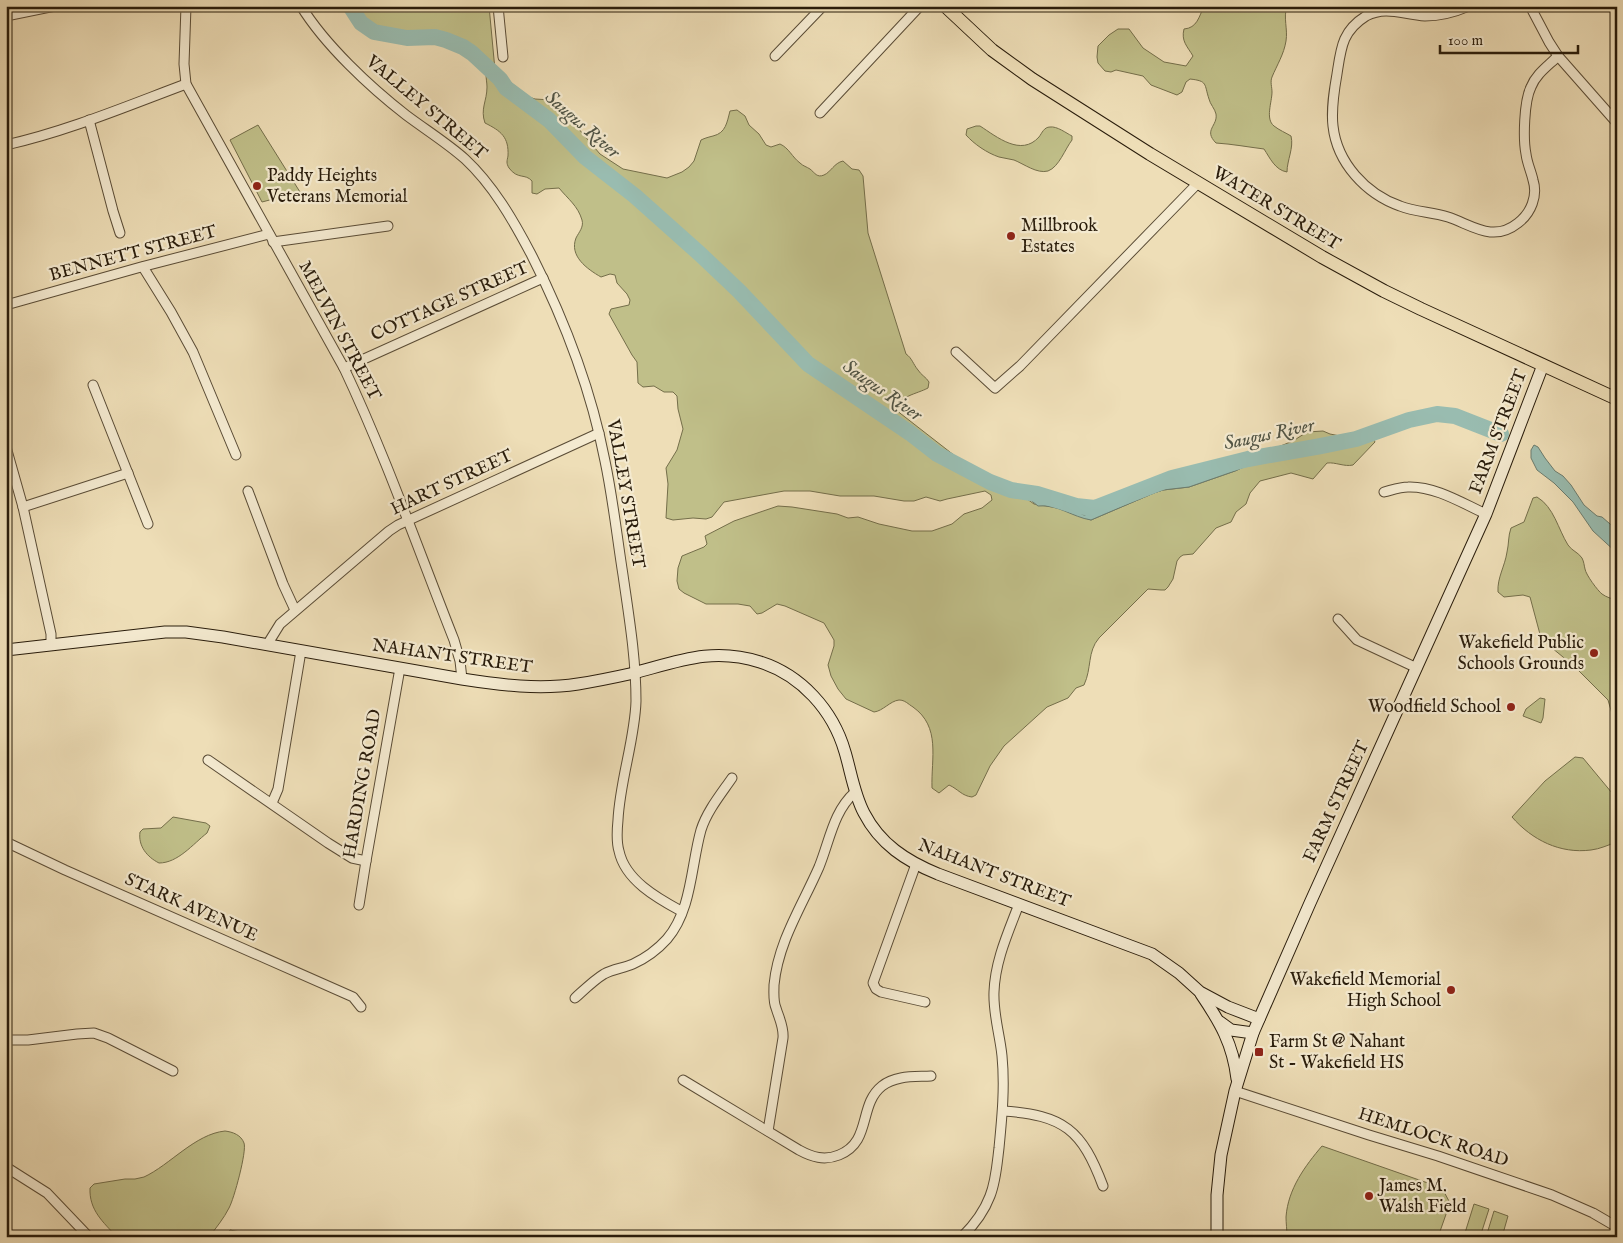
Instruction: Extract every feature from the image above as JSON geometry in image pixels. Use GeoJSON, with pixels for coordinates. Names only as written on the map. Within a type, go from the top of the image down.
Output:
{"type":"FeatureCollection","features":[{"type":"Feature","properties":{"kind":"main road","name":"WATER STREET"},"geometry":{"type":"LineString","coordinates":[[945,6],[987,46],[1020,71],[1095,120],[1322,258],[1369,284],[1617,399]]}},
{"type":"Feature","properties":{"kind":"main road","name":"FARM STREET"},"geometry":{"type":"LineString","coordinates":[[1216,1237],[1218,1173],[1236,1087],[1253,1033],[1486,514],[1543,365]]}},
{"type":"Feature","properties":{"kind":"main road","name":"NAHANT STREET"},"geometry":{"type":"LineString","coordinates":[[6,650],[176,632],[211,635],[462,679],[512,686],[541,687],[578,684],[688,658],[717,655],[758,661],[780,671],[805,688],[820,704],[832,721],[842,742],[855,792],[863,812],[880,837],[898,854],[916,864],[1152,954],[1179,973],[1200,992],[1228,1007],[1259,1019]]}},
{"type":"Feature","properties":{"kind":"main road","name":"NAHANT STREET"},"geometry":{"type":"LineString","coordinates":[[1200,992],[1220,1022],[1229,1041],[1233,1056],[1236,1087]]}},
{"type":"Feature","properties":{"kind":"main road"},"geometry":{"type":"LineString","coordinates":[[1220,1022],[1231,1030],[1253,1033]]}},
{"type":"Feature","properties":{"kind":"street"},"geometry":{"type":"LineString","coordinates":[[6,16],[55,6]]}},
{"type":"Feature","properties":{"kind":"street","name":"MELVIN STREET"},"geometry":{"type":"LineString","coordinates":[[186,6],[184,64],[186,84],[344,368],[366,414],[454,640],[460,661],[462,679]]}},
{"type":"Feature","properties":{"kind":"street","name":"VALLEY STREET"},"geometry":{"type":"LineString","coordinates":[[301,6],[318,30],[379,92],[409,118],[452,148],[476,170],[511,218],[543,278],[576,359],[599,432],[609,479],[632,628],[635,713],[618,811],[617,835],[619,852],[625,868],[642,885],[664,902],[681,911]]}},
{"type":"Feature","properties":{"kind":"street"},"geometry":{"type":"LineString","coordinates":[[498,6],[503,57]]}},
{"type":"Feature","properties":{"kind":"street"},"geometry":{"type":"LineString","coordinates":[[775,56],[823,6]]}},
{"type":"Feature","properties":{"kind":"street"},"geometry":{"type":"LineString","coordinates":[[820,113],[920,6]]}},
{"type":"Feature","properties":{"kind":"street"},"geometry":{"type":"LineString","coordinates":[[1469,6],[1451,13],[1432,16],[1415,15],[1393,10],[1378,12],[1359,21],[1344,39],[1332,109],[1335,137],[1342,156],[1351,171],[1368,188],[1387,201],[1407,209],[1446,216],[1485,231],[1498,232],[1509,229],[1517,224],[1527,215],[1533,203],[1535,192],[1525,150],[1528,93],[1538,76],[1558,56]]}},
{"type":"Feature","properties":{"kind":"street"},"geometry":{"type":"LineString","coordinates":[[1530,6],[1548,42],[1558,56],[1617,123]]}},
{"type":"Feature","properties":{"kind":"street"},"geometry":{"type":"LineString","coordinates":[[6,145],[89,120],[186,84]]}},
{"type":"Feature","properties":{"kind":"street"},"geometry":{"type":"LineString","coordinates":[[89,120],[120,233]]}},
{"type":"Feature","properties":{"kind":"street"},"geometry":{"type":"LineString","coordinates":[[956,352],[995,388],[1027,359],[1198,183]]}},
{"type":"Feature","properties":{"kind":"street","name":"BENNETT STREET"},"geometry":{"type":"LineString","coordinates":[[6,306],[143,267],[271,238],[388,226]]}},
{"type":"Feature","properties":{"kind":"street"},"geometry":{"type":"LineString","coordinates":[[143,267],[193,352],[236,454]]}},
{"type":"Feature","properties":{"kind":"street","name":"COTTAGE STREET"},"geometry":{"type":"LineString","coordinates":[[344,368],[543,278]]}},
{"type":"Feature","properties":{"kind":"street"},"geometry":{"type":"LineString","coordinates":[[93,385],[148,524]]}},
{"type":"Feature","properties":{"kind":"street","name":"HART STREET"},"geometry":{"type":"LineString","coordinates":[[267,645],[280,624],[389,531],[408,520],[599,432]]}},
{"type":"Feature","properties":{"kind":"street"},"geometry":{"type":"LineString","coordinates":[[6,447],[23,507],[51,634],[51,644]]}},
{"type":"Feature","properties":{"kind":"street"},"geometry":{"type":"LineString","coordinates":[[23,507],[128,473]]}},
{"type":"Feature","properties":{"kind":"street"},"geometry":{"type":"LineString","coordinates":[[1384,492],[1400,488],[1424,488],[1486,514]]}},
{"type":"Feature","properties":{"kind":"street"},"geometry":{"type":"LineString","coordinates":[[248,490],[295,610]]}},
{"type":"Feature","properties":{"kind":"street"},"geometry":{"type":"LineString","coordinates":[[1338,619],[1355,639],[1417,668]]}},
{"type":"Feature","properties":{"kind":"street"},"geometry":{"type":"LineString","coordinates":[[272,803],[278,789],[301,651]]}},
{"type":"Feature","properties":{"kind":"street","name":"HARDING ROAD"},"geometry":{"type":"LineString","coordinates":[[359,905],[400,668]]}},
{"type":"Feature","properties":{"kind":"street"},"geometry":{"type":"LineString","coordinates":[[208,760],[348,856],[366,861]]}},
{"type":"Feature","properties":{"kind":"street"},"geometry":{"type":"LineString","coordinates":[[575,998],[604,974],[633,964],[653,952],[669,936],[681,911],[690,883],[702,828],[732,778]]}},
{"type":"Feature","properties":{"kind":"street"},"geometry":{"type":"LineString","coordinates":[[768,1131],[783,1038],[774,999],[778,962],[787,935],[823,858],[838,814],[844,803],[855,792]]}},
{"type":"Feature","properties":{"kind":"street","name":"STARK AVENUE"},"geometry":{"type":"LineString","coordinates":[[6,842],[65,870],[353,997],[361,1007]]}},
{"type":"Feature","properties":{"kind":"street"},"geometry":{"type":"LineString","coordinates":[[916,864],[874,978],[874,983],[876,989],[882,992],[924,1002]]}},
{"type":"Feature","properties":{"kind":"street"},"geometry":{"type":"LineString","coordinates":[[962,1237],[978,1218],[990,1197],[995,1178],[1003,1112],[1003,1064],[994,1004],[994,983],[998,961],[1019,904]]}},
{"type":"Feature","properties":{"kind":"street"},"geometry":{"type":"LineString","coordinates":[[6,1040],[28,1040],[94,1033],[108,1038],[173,1071]]}},
{"type":"Feature","properties":{"kind":"street"},"geometry":{"type":"LineString","coordinates":[[683,1080],[799,1150],[813,1157],[825,1158],[838,1156],[856,1144],[862,1132],[871,1100],[882,1086],[896,1079],[931,1076]]}},
{"type":"Feature","properties":{"kind":"street","name":"HEMLOCK ROAD"},"geometry":{"type":"LineString","coordinates":[[1236,1087],[1369,1135],[1438,1156],[1552,1195],[1617,1226]]}},
{"type":"Feature","properties":{"kind":"street"},"geometry":{"type":"LineString","coordinates":[[1003,1112],[1040,1115],[1054,1120],[1068,1130],[1079,1140],[1090,1156],[1103,1186]]}},
{"type":"Feature","properties":{"kind":"street"},"geometry":{"type":"LineString","coordinates":[[6,1167],[47,1193],[89,1237]]}},
{"type":"Feature","properties":{"kind":"shaded area"},"geometry":{"type":"Polygon","coordinates":[[[350,6],[489,6],[495,70],[529,97],[551,100],[600,154],[623,169],[667,178],[682,172],[694,161],[701,140],[721,132],[730,111],[737,110],[745,116],[749,125],[759,134],[766,145],[771,147],[780,144],[801,164],[818,175],[826,174],[843,161],[852,169],[859,170],[863,176],[868,233],[906,354],[929,382],[928,388],[904,398],[897,405],[896,410],[1000,491],[1007,494],[1023,496],[1034,504],[1058,508],[1091,520],[1154,493],[1189,487],[1235,471],[1259,460],[1273,449],[1293,441],[1307,432],[1323,431],[1345,437],[1373,438],[1375,442],[1353,465],[1327,463],[1313,479],[1291,473],[1260,481],[1250,493],[1246,504],[1236,512],[1231,522],[1216,528],[1193,554],[1180,557],[1177,561],[1173,579],[1165,590],[1148,589],[1099,638],[1091,655],[1084,685],[1076,688],[1068,698],[1047,707],[1004,746],[990,766],[976,795],[972,797],[965,795],[949,785],[939,793],[932,788],[933,744],[928,724],[922,715],[905,701],[901,700],[874,712],[846,699],[831,676],[828,665],[834,640],[824,623],[777,604],[757,614],[750,606],[706,604],[679,589],[677,581],[678,568],[682,556],[707,544],[705,536],[734,521],[778,506],[837,514],[848,518],[858,517],[879,524],[912,531],[932,531],[952,524],[964,514],[982,508],[992,500],[991,495],[985,491],[940,501],[926,497],[914,501],[904,501],[874,496],[840,496],[810,491],[784,491],[724,502],[712,517],[706,519],[673,520],[666,518],[668,484],[666,468],[677,450],[683,429],[677,396],[673,392],[664,392],[654,386],[643,387],[638,383],[637,362],[609,314],[611,309],[629,305],[630,300],[617,283],[615,275],[610,274],[601,277],[585,266],[577,256],[574,245],[582,227],[578,211],[559,188],[545,189],[537,194],[532,193],[532,181],[527,177],[515,174],[509,168],[507,163],[508,149],[503,135],[485,123],[483,109],[487,92],[486,74],[490,69],[478,58],[465,48],[442,38],[399,37],[374,32],[364,26],[350,6]]]}},
{"type":"Feature","properties":{"kind":"shaded area"},"geometry":{"type":"Polygon","coordinates":[[[1204,6],[1287,6],[1285,15],[1286,41],[1271,79],[1272,92],[1269,115],[1274,126],[1291,136],[1292,145],[1287,172],[1276,166],[1264,149],[1216,143],[1212,139],[1211,131],[1216,114],[1203,82],[1190,79],[1186,82],[1182,92],[1177,95],[1151,85],[1143,76],[1116,70],[1111,72],[1105,71],[1098,63],[1098,46],[1118,29],[1129,29],[1143,48],[1164,62],[1186,66],[1193,56],[1184,40],[1184,29],[1195,24],[1204,6]]]}},
{"type":"Feature","properties":{"kind":"shaded area"},"geometry":{"type":"Polygon","coordinates":[[[258,125],[300,192],[262,202],[230,140],[258,125]]]}},
{"type":"Feature","properties":{"kind":"shaded area"},"geometry":{"type":"Polygon","coordinates":[[[980,126],[1001,140],[1017,145],[1032,143],[1048,127],[1053,127],[1072,136],[1072,140],[1055,166],[1044,172],[1014,160],[999,157],[981,148],[966,135],[967,129],[980,126]]]}},
{"type":"Feature","properties":{"kind":"shaded area"},"geometry":{"type":"Polygon","coordinates":[[[1537,497],[1552,512],[1568,545],[1582,558],[1586,572],[1595,586],[1604,595],[1617,600],[1617,717],[1613,717],[1608,700],[1574,666],[1541,638],[1530,597],[1523,595],[1504,597],[1498,592],[1511,528],[1524,522],[1533,498],[1537,497]]]}},
{"type":"Feature","properties":{"kind":"shaded area"},"geometry":{"type":"Polygon","coordinates":[[[1540,698],[1545,699],[1541,723],[1523,716],[1526,709],[1540,698]]]}},
{"type":"Feature","properties":{"kind":"shaded area"},"geometry":{"type":"Polygon","coordinates":[[[1575,757],[1583,758],[1617,799],[1617,842],[1591,850],[1568,850],[1547,844],[1538,839],[1512,817],[1545,781],[1575,757]]]}},
{"type":"Feature","properties":{"kind":"shaded area"},"geometry":{"type":"Polygon","coordinates":[[[173,817],[206,823],[210,826],[207,833],[185,852],[173,860],[159,863],[144,851],[140,842],[140,832],[143,829],[161,828],[173,817]]]}},
{"type":"Feature","properties":{"kind":"shaded area"},"geometry":{"type":"Polygon","coordinates":[[[225,1131],[234,1133],[241,1138],[244,1143],[244,1155],[231,1203],[209,1237],[117,1237],[94,1209],[90,1188],[94,1184],[144,1177],[203,1138],[225,1131]]]}},
{"type":"Feature","properties":{"kind":"shaded area","name":"James M. Walsh Field"},"geometry":{"type":"Polygon","coordinates":[[[1322,1146],[1442,1188],[1450,1203],[1438,1237],[1287,1237],[1286,1217],[1290,1197],[1298,1178],[1322,1146]]]}},
{"type":"Feature","properties":{"kind":"shaded area"},"geometry":{"type":"Polygon","coordinates":[[[1474,1204],[1489,1209],[1480,1237],[1464,1236],[1474,1204]]]}},
{"type":"Feature","properties":{"kind":"shaded area"},"geometry":{"type":"Polygon","coordinates":[[[1494,1211],[1508,1216],[1502,1237],[1486,1237],[1494,1211]]]}},
{"type":"Feature","properties":{"kind":"shaded area"},"geometry":{"type":"Polygon","coordinates":[[[230,1230],[240,1232],[270,1237],[226,1237],[230,1230]]]}},
{"type":"Feature","properties":{"kind":"water"},"geometry":{"type":"Polygon","coordinates":[[[1534,445],[1538,447],[1555,471],[1563,476],[1571,485],[1584,505],[1617,530],[1617,553],[1593,531],[1573,502],[1554,483],[1537,470],[1531,458],[1531,450],[1534,445]]]}},
{"type":"Feature","properties":{"kind":"water"},"geometry":{"type":"Polygon","coordinates":[[[1273,449],[1259,460],[1235,471],[1189,487],[1154,493],[1091,520],[1052,507],[1038,506],[1028,498],[1033,497],[1061,504],[1084,515],[1111,509],[1177,480],[1258,460],[1273,449]]]}},
{"type":"Feature","properties":{"kind":"waterway","name":"Saugus River"},"geometry":{"type":"LineString","coordinates":[[350,6],[361,23],[374,32],[407,38],[435,37],[463,47],[472,53],[500,79],[506,88],[549,120],[585,157],[635,196],[700,254],[739,291],[808,364],[910,433],[937,454],[990,482],[1011,490],[1037,494],[1076,506],[1095,508],[1172,478],[1248,459],[1356,439],[1409,420],[1437,414],[1455,416],[1501,434]]}},
{"type":"Feature","properties":{"kind":"place","name":"Paddy Heights Veterans Memorial"},"geometry":{"type":"Point","coordinates":[257,186]}},
{"type":"Feature","properties":{"kind":"place","name":"Millbrook Estates"},"geometry":{"type":"Point","coordinates":[1011,236]}},
{"type":"Feature","properties":{"kind":"place","name":"Wakefield Public Schools Grounds"},"geometry":{"type":"Point","coordinates":[1594,653]}},
{"type":"Feature","properties":{"kind":"place","name":"Woodfield School"},"geometry":{"type":"Point","coordinates":[1511,707]}},
{"type":"Feature","properties":{"kind":"place","name":"Wakefield Memorial High School"},"geometry":{"type":"Point","coordinates":[1451,990]}},
{"type":"Feature","properties":{"kind":"place","name":"Farm St @ Nahant St - Wakefield HS"},"geometry":{"type":"Point","coordinates":[1259,1052]}},
{"type":"Feature","properties":{"kind":"place","name":"James M. Walsh Field"},"geometry":{"type":"Point","coordinates":[1369,1196]}}]}
